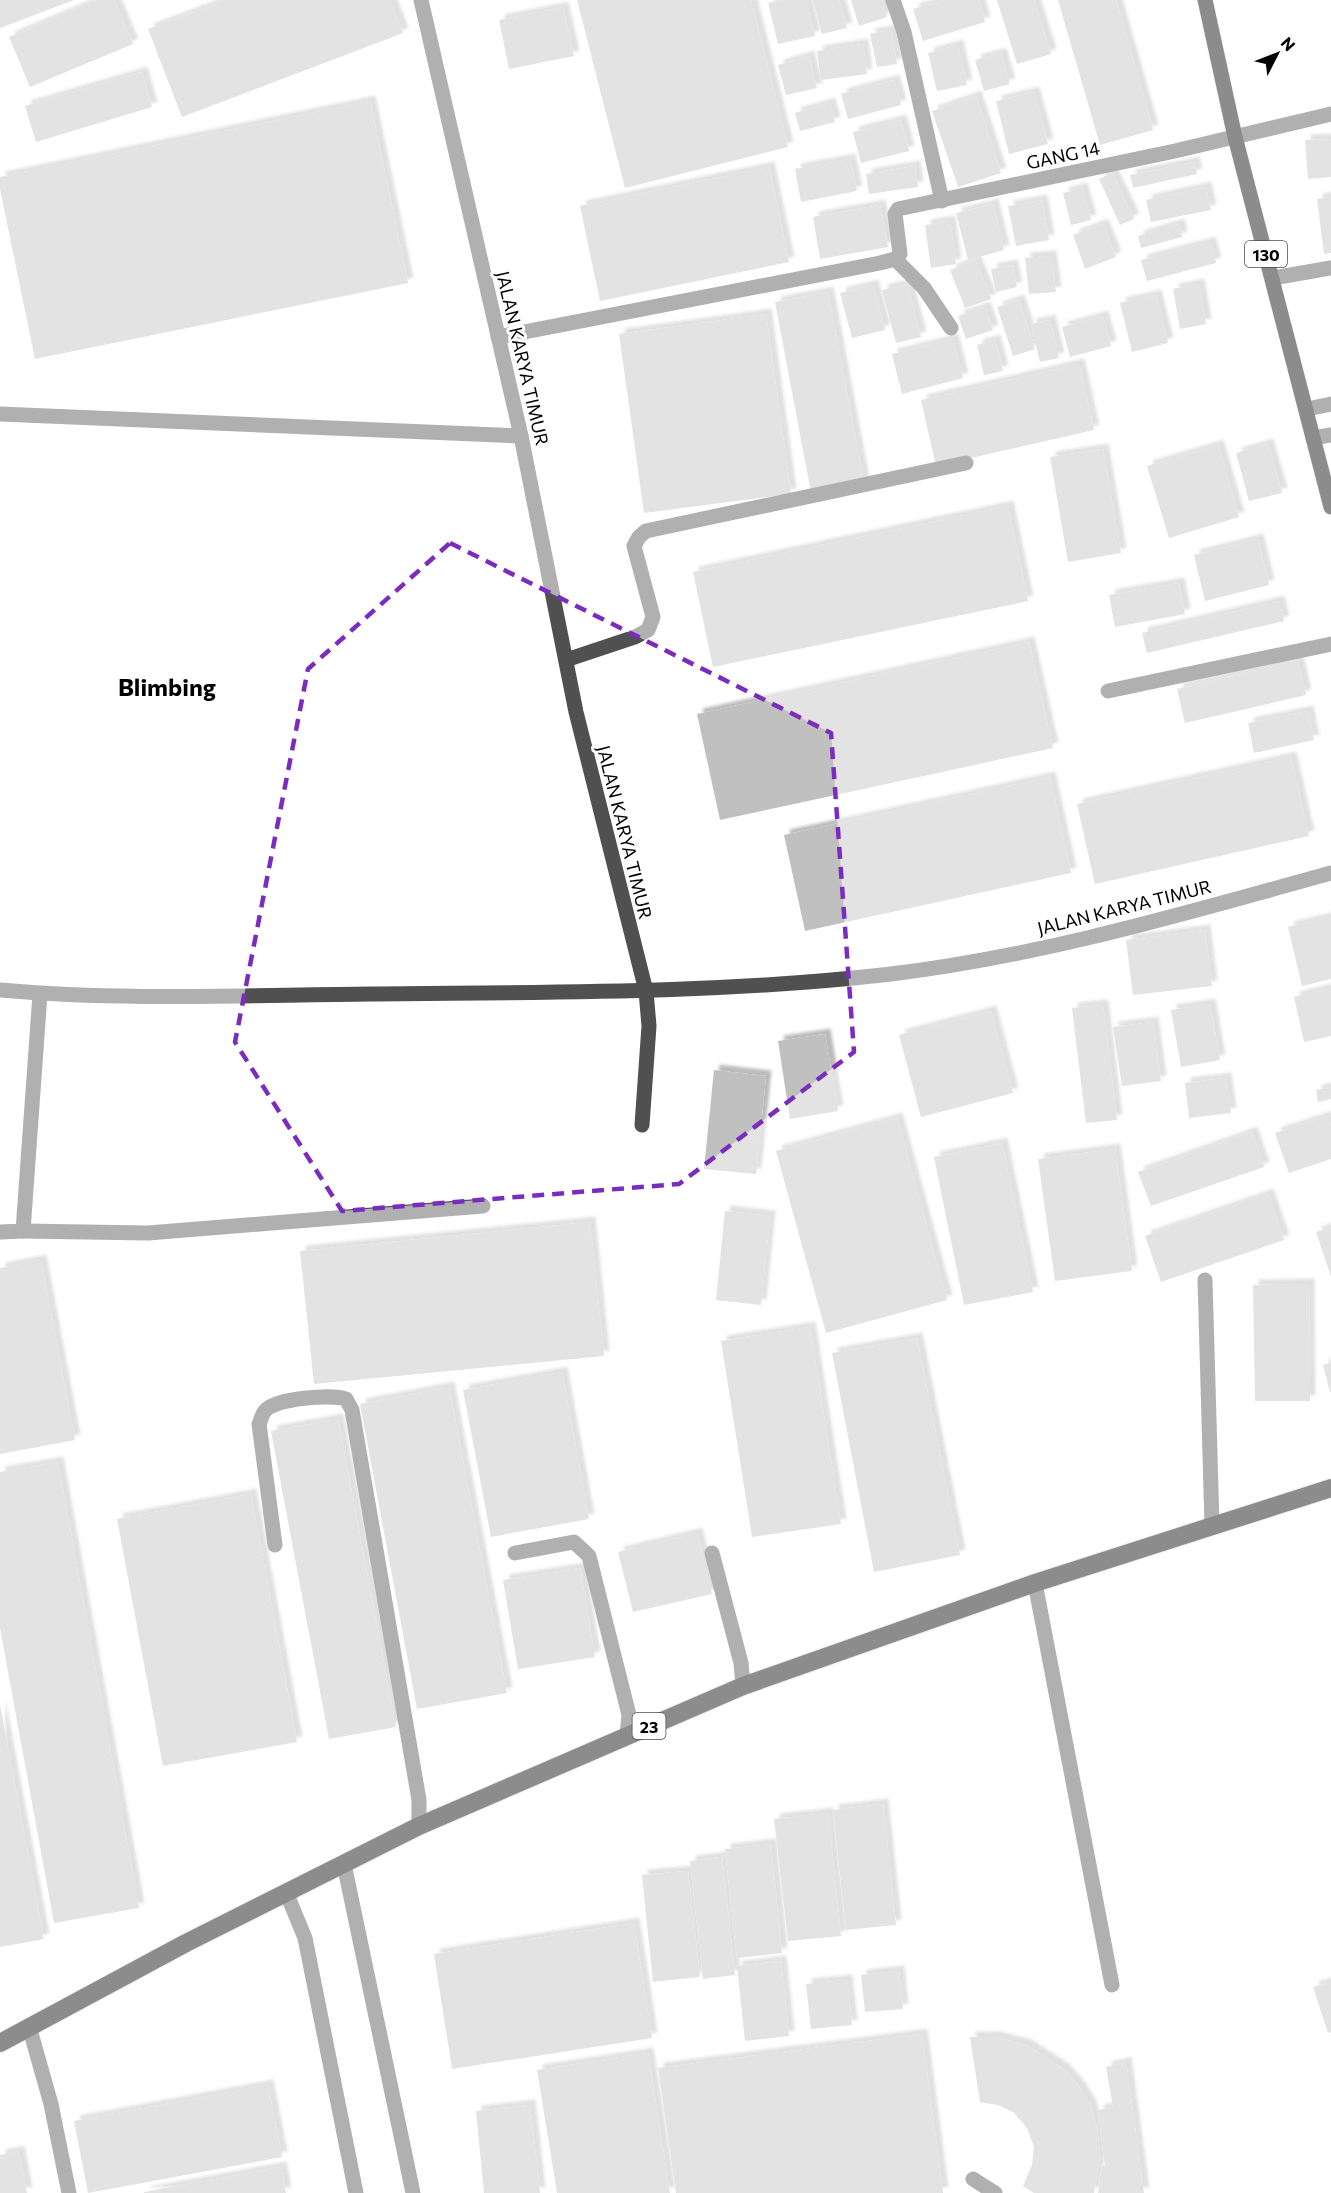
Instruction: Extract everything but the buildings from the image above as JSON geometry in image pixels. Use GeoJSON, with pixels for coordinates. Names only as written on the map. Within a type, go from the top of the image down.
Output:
{"type":"FeatureCollection","features":[{"type":"Feature","properties":{"kind":"highway","name":"23"},"geometry":{"type":"LineString","coordinates":[[0,2043],[286,1892],[419,1826],[744,1686],[1035,1582],[1331,1488]]}},
{"type":"Feature","properties":{"kind":"main road","name":"130"},"geometry":{"type":"LineString","coordinates":[[1205,0],[1235,137],[1331,507]]}},
{"type":"Feature","properties":{"kind":"street","name":"JALAN KARYA TIMUR"},"geometry":{"type":"LineString","coordinates":[[421,0],[521,436],[566,660],[621,902],[646,991],[733,989],[928,968],[1086,940],[1331,873]]}},
{"type":"Feature","properties":{"kind":"street"},"geometry":{"type":"LineString","coordinates":[[893,0],[903,32],[942,201]]}},
{"type":"Feature","properties":{"kind":"street","name":"GANG 14"},"geometry":{"type":"LineString","coordinates":[[895,259],[900,254],[895,214],[898,209],[1235,137],[1331,114]]}},
{"type":"Feature","properties":{"kind":"street"},"geometry":{"type":"LineString","coordinates":[[498,337],[562,327],[895,259],[924,288],[951,328]]}},
{"type":"Feature","properties":{"kind":"street"},"geometry":{"type":"LineString","coordinates":[[1273,278],[1331,268]]}},
{"type":"Feature","properties":{"kind":"street"},"geometry":{"type":"LineString","coordinates":[[1307,410],[1331,405]]}},
{"type":"Feature","properties":{"kind":"street"},"geometry":{"type":"LineString","coordinates":[[0,414],[521,436]]}},
{"type":"Feature","properties":{"kind":"street"},"geometry":{"type":"LineString","coordinates":[[1313,438],[1331,435]]}},
{"type":"Feature","properties":{"kind":"street"},"geometry":{"type":"LineString","coordinates":[[566,660],[635,637],[648,630],[653,617],[634,546],[646,531],[966,463]]}},
{"type":"Feature","properties":{"kind":"street"},"geometry":{"type":"LineString","coordinates":[[1108,690],[1331,644]]}},
{"type":"Feature","properties":{"kind":"street"},"geometry":{"type":"LineString","coordinates":[[0,990],[40,994],[229,996],[646,991],[649,1026],[642,1125]]}},
{"type":"Feature","properties":{"kind":"street"},"geometry":{"type":"LineString","coordinates":[[23,1231],[40,994]]}},
{"type":"Feature","properties":{"kind":"street"},"geometry":{"type":"LineString","coordinates":[[0,1232],[148,1233],[483,1206]]}},
{"type":"Feature","properties":{"kind":"street"},"geometry":{"type":"LineString","coordinates":[[1205,1280],[1212,1525]]}},
{"type":"Feature","properties":{"kind":"street"},"geometry":{"type":"LineString","coordinates":[[274,1545],[259,1424],[266,1410],[279,1403],[335,1395],[346,1399],[352,1410],[419,1800],[419,1826]]}},
{"type":"Feature","properties":{"kind":"street"},"geometry":{"type":"LineString","coordinates":[[515,1553],[574,1542],[589,1556],[629,1715],[627,1736]]}},
{"type":"Feature","properties":{"kind":"street"},"geometry":{"type":"LineString","coordinates":[[712,1553],[741,1663],[744,1686]]}},
{"type":"Feature","properties":{"kind":"street"},"geometry":{"type":"LineString","coordinates":[[1035,1582],[1112,1985]]}},
{"type":"Feature","properties":{"kind":"street"},"geometry":{"type":"LineString","coordinates":[[344,1864],[413,2193]]}},
{"type":"Feature","properties":{"kind":"street"},"geometry":{"type":"LineString","coordinates":[[286,1892],[305,1938],[356,2193]]}},
{"type":"Feature","properties":{"kind":"street"},"geometry":{"type":"LineString","coordinates":[[29,2026],[51,2104],[69,2193]]}},
{"type":"Feature","properties":{"kind":"street"},"geometry":{"type":"LineString","coordinates":[[974,2179],[994,2193]]}},
{"type":"Feature","properties":{"kind":"highlighted area"},"geometry":{"type":"Polygon","coordinates":[[[450,543],[831,733],[854,1052],[679,1184],[342,1211],[235,1042],[308,669],[450,543]]]}},
{"type":"Feature","properties":{"kind":"district","name":"Blimbing"},"geometry":{"type":"Point","coordinates":[167,686]}}]}
